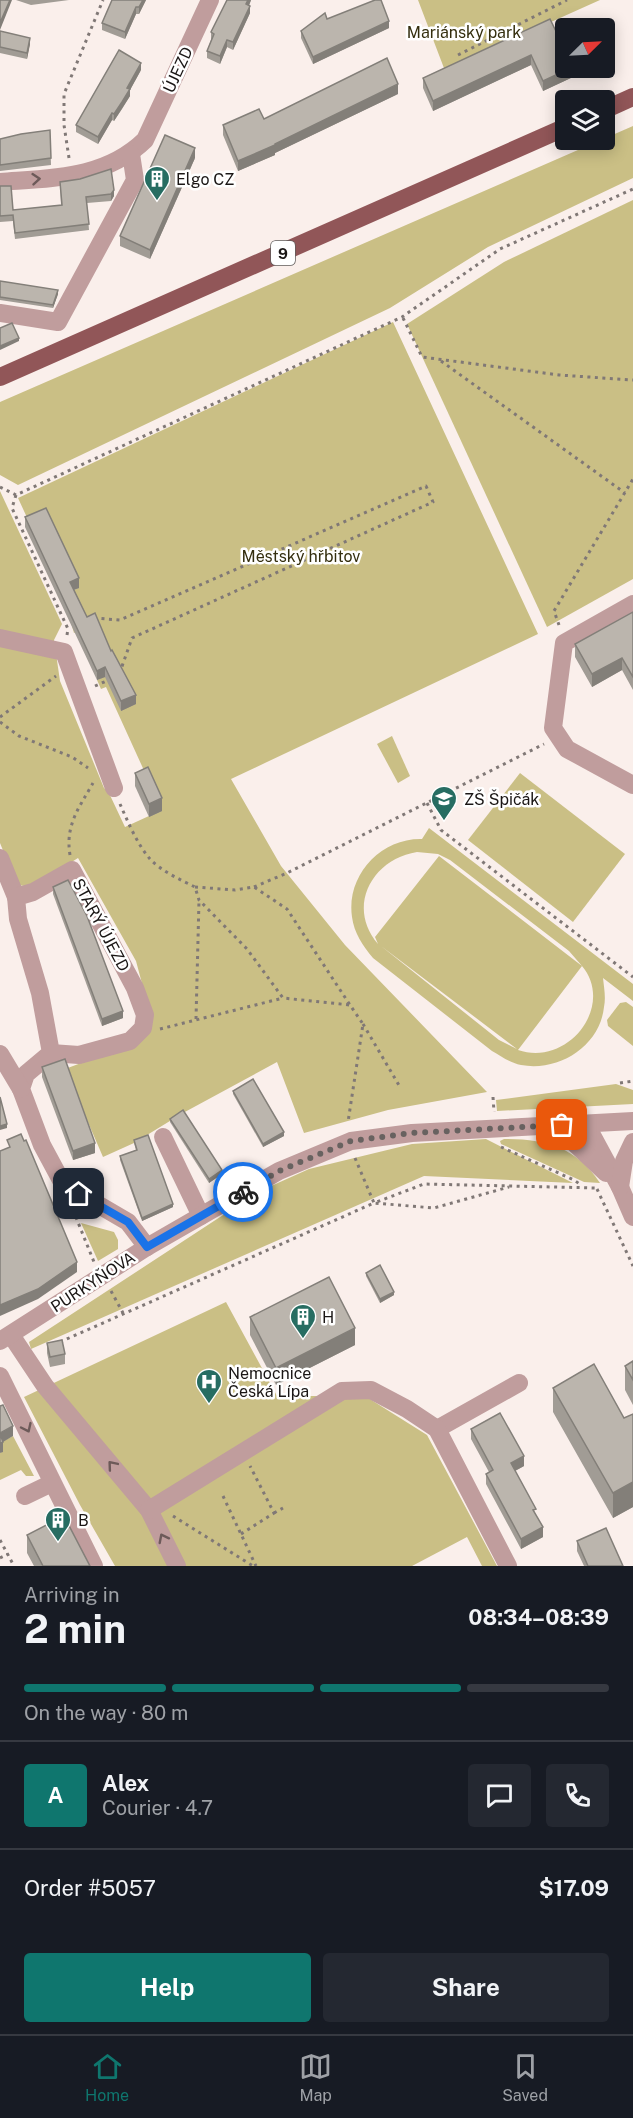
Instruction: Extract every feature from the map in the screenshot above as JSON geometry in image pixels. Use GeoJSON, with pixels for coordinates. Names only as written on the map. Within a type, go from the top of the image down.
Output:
{"type":"FeatureCollection","features":[{"type":"Feature","properties":{"kind":"main road"},"geometry":{"type":"LineString","coordinates":[[615,105],[633,97]]}},
{"type":"Feature","properties":{"kind":"main road","name":"9"},"geometry":{"type":"LineString","coordinates":[[0,377],[555,132]]}},
{"type":"Feature","properties":{"kind":"street","name":"ÚJEZD"},"geometry":{"type":"LineString","coordinates":[[131,154],[145,140],[210,0]]}},
{"type":"Feature","properties":{"kind":"street"},"geometry":{"type":"LineString","coordinates":[[0,182],[71,176],[111,164],[131,154],[135,180],[58,322],[0,313]]}},
{"type":"Feature","properties":{"kind":"street"},"geometry":{"type":"LineString","coordinates":[[633,604],[564,643],[553,728],[567,749],[633,785]]}},
{"type":"Feature","properties":{"kind":"street"},"geometry":{"type":"LineString","coordinates":[[0,638],[67,659],[102,772],[114,788]]}},
{"type":"Feature","properties":{"kind":"street"},"geometry":{"type":"LineString","coordinates":[[0,858],[16,897],[18,919],[39,993],[51,1053]]}},
{"type":"Feature","properties":{"kind":"street","name":"STARÝ ÚJEZD"},"geometry":{"type":"LineString","coordinates":[[16,897],[33,892],[72,870],[135,988],[145,1015],[143,1028]]}},
{"type":"Feature","properties":{"kind":"street"},"geometry":{"type":"LineString","coordinates":[[21,1089],[26,1074],[51,1053],[79,1055],[130,1041],[143,1028]]}},
{"type":"Feature","properties":{"kind":"street"},"geometry":{"type":"LineString","coordinates":[[0,1054],[21,1089],[42,1145],[63,1184],[128,1222],[147,1247]]}},
{"type":"Feature","properties":{"kind":"street","name":"PURKYŇOVA"},"geometry":{"type":"LineString","coordinates":[[5,1338],[201,1215],[279,1171],[351,1141],[412,1133],[633,1121]]}},
{"type":"Feature","properties":{"kind":"street"},"geometry":{"type":"LineString","coordinates":[[586,1124],[606,1188]]}},
{"type":"Feature","properties":{"kind":"street"},"geometry":{"type":"LineString","coordinates":[[538,1126],[573,1142],[606,1188],[633,1216]]}},
{"type":"Feature","properties":{"kind":"street"},"geometry":{"type":"LineString","coordinates":[[162,1137],[201,1215]]}},
{"type":"Feature","properties":{"kind":"street"},"geometry":{"type":"LineString","coordinates":[[606,1188],[624,1161],[633,1142]]}},
{"type":"Feature","properties":{"kind":"street"},"geometry":{"type":"LineString","coordinates":[[5,1338],[153,1508],[177,1566]]}},
{"type":"Feature","properties":{"kind":"street"},"geometry":{"type":"LineString","coordinates":[[0,1376],[94,1566]]}},
{"type":"Feature","properties":{"kind":"street"},"geometry":{"type":"LineString","coordinates":[[437,1429],[519,1383]]}},
{"type":"Feature","properties":{"kind":"street"},"geometry":{"type":"LineString","coordinates":[[153,1508],[306,1421],[342,1390],[371,1390],[407,1409],[437,1429],[508,1566]]}},
{"type":"Feature","properties":{"kind":"street"},"geometry":{"type":"LineString","coordinates":[[25,1496],[52,1483]]}},
{"type":"Feature","properties":{"kind":"path"},"geometry":{"type":"LineString","coordinates":[[71,176],[64,125],[64,94],[103,0]]}},
{"type":"Feature","properties":{"kind":"path"},"geometry":{"type":"LineString","coordinates":[[458,55],[567,0]]}},
{"type":"Feature","properties":{"kind":"path"},"geometry":{"type":"LineString","coordinates":[[0,717],[67,659],[68,629],[12,508],[16,495],[402,317],[500,249],[633,189]]}},
{"type":"Feature","properties":{"kind":"path"},"geometry":{"type":"LineString","coordinates":[[402,317],[422,357],[559,375],[633,380]]}},
{"type":"Feature","properties":{"kind":"path"},"geometry":{"type":"LineString","coordinates":[[440,359],[625,493]]}},
{"type":"Feature","properties":{"kind":"path"},"geometry":{"type":"LineString","coordinates":[[554,611],[633,478]]}},
{"type":"Feature","properties":{"kind":"path"},"geometry":{"type":"LineString","coordinates":[[0,486],[16,495]]}},
{"type":"Feature","properties":{"kind":"path"},"geometry":{"type":"LineString","coordinates":[[79,693],[119,675],[132,638],[433,502],[426,486],[120,620],[93,618]]}},
{"type":"Feature","properties":{"kind":"path"},"geometry":{"type":"LineString","coordinates":[[68,629],[76,626]]}},
{"type":"Feature","properties":{"kind":"path"},"geometry":{"type":"LineString","coordinates":[[0,722],[19,736],[72,757],[102,772],[71,821],[68,844],[72,870]]}},
{"type":"Feature","properties":{"kind":"path"},"geometry":{"type":"LineString","coordinates":[[114,788],[129,826],[150,860],[181,881],[195,887],[235,890],[254,887],[287,873],[559,736]]}},
{"type":"Feature","properties":{"kind":"path"},"geometry":{"type":"LineString","coordinates":[[427,803],[441,830],[633,977]]}},
{"type":"Feature","properties":{"kind":"path"},"geometry":{"type":"LineString","coordinates":[[195,887],[199,900],[196,1019]]}},
{"type":"Feature","properties":{"kind":"path"},"geometry":{"type":"LineString","coordinates":[[254,887],[287,909],[351,1005],[400,1087]]}},
{"type":"Feature","properties":{"kind":"path"},"geometry":{"type":"LineString","coordinates":[[199,900],[247,949],[283,998]]}},
{"type":"Feature","properties":{"kind":"path"},"geometry":{"type":"LineString","coordinates":[[143,1028],[163,1029],[283,998],[351,1005]]}},
{"type":"Feature","properties":{"kind":"path"},"geometry":{"type":"LineString","coordinates":[[348,1122],[363,1024]]}},
{"type":"Feature","properties":{"kind":"path"},"geometry":{"type":"LineString","coordinates":[[620,1083],[633,1081]]}},
{"type":"Feature","properties":{"kind":"path"},"geometry":{"type":"LineString","coordinates":[[493,1097],[494,1112]]}},
{"type":"Feature","properties":{"kind":"path"},"geometry":{"type":"LineString","coordinates":[[499,1146],[583,1186]]}},
{"type":"Feature","properties":{"kind":"path"},"geometry":{"type":"LineString","coordinates":[[354,1155],[374,1203]]}},
{"type":"Feature","properties":{"kind":"path"},"geometry":{"type":"LineString","coordinates":[[63,1184],[94,1264]]}},
{"type":"Feature","properties":{"kind":"path"},"geometry":{"type":"LineString","coordinates":[[58,1343],[374,1203],[424,1184],[606,1188],[633,1266]]}},
{"type":"Feature","properties":{"kind":"path"},"geometry":{"type":"LineString","coordinates":[[374,1203],[434,1208],[509,1187]]}},
{"type":"Feature","properties":{"kind":"path"},"geometry":{"type":"LineString","coordinates":[[110,1290],[123,1313]]}},
{"type":"Feature","properties":{"kind":"path"},"geometry":{"type":"LineString","coordinates":[[248,1464],[274,1513]]}},
{"type":"Feature","properties":{"kind":"path"},"geometry":{"type":"LineString","coordinates":[[223,1496],[255,1566]]}},
{"type":"Feature","properties":{"kind":"path"},"geometry":{"type":"LineString","coordinates":[[153,1508],[255,1566]]}},
{"type":"Feature","properties":{"kind":"path"},"geometry":{"type":"LineString","coordinates":[[242,1534],[283,1508]]}},
{"type":"Feature","properties":{"kind":"path"},"geometry":{"type":"LineString","coordinates":[[0,1540],[14,1566]]}},
{"type":"Feature","properties":{"kind":"path"},"geometry":{"type":"LineString","coordinates":[[0,1558],[8,1554]]}},
{"type":"Feature","properties":{"kind":"green space","name":"Mariánský park"},"geometry":{"type":"Polygon","coordinates":[[[418,0],[600,0],[560,18],[555,18],[555,20],[447,76],[418,0]]]}},
{"type":"Feature","properties":{"kind":"green space"},"geometry":{"type":"Polygon","coordinates":[[[633,126],[633,178],[488,247],[390,308],[18,485],[0,475],[0,402],[578,150],[615,150],[615,134],[633,126]]]}},
{"type":"Feature","properties":{"kind":"green space"},"geometry":{"type":"Polygon","coordinates":[[[633,200],[633,579],[547,627],[407,324],[504,262],[633,200]]]}},
{"type":"Feature","properties":{"kind":"green space","name":"Městský hřbitov"},"geometry":{"type":"Polygon","coordinates":[[[393,322],[538,634],[231,779],[281,866],[345,945],[487,1092],[388,1110],[304,1133],[277,1062],[183,1113],[134,1143],[103,1157],[65,1069],[132,1044],[152,1021],[136,961],[78,858],[32,887],[17,885],[0,843],[0,491],[62,624],[54,640],[60,681],[104,788],[108,791],[125,827],[162,810],[106,687],[101,689],[97,680],[117,671],[96,623],[74,633],[63,595],[78,588],[30,524],[18,498],[393,322]]]}},
{"type":"Feature","properties":{"kind":"green space"},"geometry":{"type":"Polygon","coordinates":[[[392,736],[410,776],[398,783],[377,744],[392,736]]]}},
{"type":"Feature","properties":{"kind":"green space"},"geometry":{"type":"Polygon","coordinates":[[[520,773],[625,854],[573,922],[468,840],[520,773]]]}},
{"type":"Feature","properties":{"kind":"green space"},"geometry":{"type":"Polygon","coordinates":[[[429,828],[633,984],[633,1001],[603,978],[604,1007],[595,1034],[575,1053],[563,1060],[535,1066],[521,1065],[492,1051],[373,958],[362,944],[355,928],[352,917],[354,887],[369,862],[392,845],[407,840],[422,839],[429,828]],[[417,852],[401,856],[376,874],[364,900],[364,915],[369,930],[378,944],[375,937],[439,856],[582,966],[569,951],[450,860],[438,854],[417,852]],[[381,946],[499,1040],[517,1049],[381,946]],[[582,966],[518,1050],[537,1053],[554,1050],[569,1041],[582,1029],[590,1014],[593,998],[591,982],[582,966]]]}},
{"type":"Feature","properties":{"kind":"green space"},"geometry":{"type":"Polygon","coordinates":[[[626,1002],[633,1007],[633,1046],[608,1026],[607,1020],[620,1003],[626,1002]]]}},
{"type":"Feature","properties":{"kind":"green space"},"geometry":{"type":"Polygon","coordinates":[[[616,1084],[633,1090],[633,1104],[497,1111],[496,1100],[616,1084]]]}},
{"type":"Feature","properties":{"kind":"green space"},"geometry":{"type":"Polygon","coordinates":[[[486,1139],[573,1183],[424,1176],[31,1349],[29,1342],[260,1191],[309,1169],[412,1144],[486,1139]]]}},
{"type":"Feature","properties":{"kind":"green space"},"geometry":{"type":"Polygon","coordinates":[[[504,1139],[547,1143],[570,1153],[591,1171],[600,1183],[584,1182],[501,1144],[500,1141],[504,1139]]]}},
{"type":"Feature","properties":{"kind":"green space"},"geometry":{"type":"Polygon","coordinates":[[[81,1223],[114,1232],[118,1240],[118,1249],[98,1261],[81,1223]]]}},
{"type":"Feature","properties":{"kind":"green space","name":"Nemocnice Česká Lípa"},"geometry":{"type":"Polygon","coordinates":[[[226,1302],[277,1396],[365,1396],[427,1435],[497,1566],[482,1566],[467,1537],[412,1566],[115,1566],[80,1505],[24,1397],[226,1302]]]}},
{"type":"Feature","properties":{"kind":"green space"},"geometry":{"type":"Polygon","coordinates":[[[13,1436],[34,1476],[26,1476],[21,1470],[0,1480],[0,1453],[3,1451],[0,1443],[13,1436]]]}},
{"type":"Feature","properties":{"kind":"building"},"geometry":{"type":"Polygon","coordinates":[[[0,0],[10,0],[0,23],[0,0]]]}},
{"type":"Feature","properties":{"kind":"building"},"geometry":{"type":"Polygon","coordinates":[[[112,0],[143,0],[139,7],[136,7],[125,32],[102,23],[112,0]]]}},
{"type":"Feature","properties":{"kind":"building"},"geometry":{"type":"Polygon","coordinates":[[[227,0],[248,0],[246,4],[250,6],[233,42],[227,40],[220,56],[207,51],[214,34],[211,32],[227,0]]]}},
{"type":"Feature","properties":{"kind":"building"},"geometry":{"type":"Polygon","coordinates":[[[375,0],[381,0],[389,21],[313,57],[301,31],[325,13],[327,19],[375,0]]]}},
{"type":"Feature","properties":{"kind":"building"},"geometry":{"type":"Polygon","coordinates":[[[550,19],[555,29],[555,75],[543,81],[531,55],[433,101],[423,78],[550,19]]]}},
{"type":"Feature","properties":{"kind":"building"},"geometry":{"type":"Polygon","coordinates":[[[0,31],[30,38],[27,53],[0,47],[0,31]]]}},
{"type":"Feature","properties":{"kind":"building"},"geometry":{"type":"Polygon","coordinates":[[[119,50],[141,63],[127,88],[130,89],[98,137],[76,125],[119,50]]]}},
{"type":"Feature","properties":{"kind":"building"},"geometry":{"type":"Polygon","coordinates":[[[387,58],[398,84],[238,161],[223,125],[259,109],[264,119],[387,58]]]}},
{"type":"Feature","properties":{"kind":"building"},"geometry":{"type":"Polygon","coordinates":[[[50,130],[51,158],[0,165],[0,139],[50,130]]]}},
{"type":"Feature","properties":{"kind":"building","name":"Elgo CZ"},"geometry":{"type":"Polygon","coordinates":[[[165,135],[195,148],[150,250],[120,236],[165,135]]]}},
{"type":"Feature","properties":{"kind":"building"},"geometry":{"type":"Polygon","coordinates":[[[111,169],[114,190],[111,194],[86,197],[89,224],[15,233],[13,215],[0,216],[0,186],[11,186],[13,210],[62,205],[60,182],[80,179],[111,169]]]}},
{"type":"Feature","properties":{"kind":"building"},"geometry":{"type":"Polygon","coordinates":[[[0,281],[58,290],[53,305],[0,297],[0,281]]]}},
{"type":"Feature","properties":{"kind":"building"},"geometry":{"type":"Polygon","coordinates":[[[12,323],[19,338],[0,346],[0,328],[12,323]]]}},
{"type":"Feature","properties":{"kind":"building"},"geometry":{"type":"Polygon","coordinates":[[[46,508],[79,578],[70,582],[87,617],[95,613],[111,651],[136,695],[121,701],[105,667],[97,671],[25,517],[46,508]]]}},
{"type":"Feature","properties":{"kind":"building"},"geometry":{"type":"Polygon","coordinates":[[[633,612],[633,677],[622,658],[592,674],[575,644],[633,612]]]}},
{"type":"Feature","properties":{"kind":"building"},"geometry":{"type":"Polygon","coordinates":[[[148,767],[162,798],[149,804],[135,773],[148,767]]]}},
{"type":"Feature","properties":{"kind":"building"},"geometry":{"type":"Polygon","coordinates":[[[68,880],[87,916],[123,1011],[102,1019],[53,887],[68,880]]]}},
{"type":"Feature","properties":{"kind":"building"},"geometry":{"type":"Polygon","coordinates":[[[65,1059],[95,1143],[73,1151],[42,1067],[65,1059]]]}},
{"type":"Feature","properties":{"kind":"building"},"geometry":{"type":"Polygon","coordinates":[[[253,1079],[284,1132],[263,1144],[233,1091],[253,1079]]]}},
{"type":"Feature","properties":{"kind":"building"},"geometry":{"type":"Polygon","coordinates":[[[0,1097],[7,1124],[0,1126],[0,1097]]]}},
{"type":"Feature","properties":{"kind":"building"},"geometry":{"type":"Polygon","coordinates":[[[183,1110],[222,1170],[209,1179],[170,1119],[183,1110]]]}},
{"type":"Feature","properties":{"kind":"building"},"geometry":{"type":"Polygon","coordinates":[[[21,1134],[24,1141],[26,1140],[77,1262],[38,1289],[0,1305],[0,1151],[10,1147],[7,1140],[21,1134]]]}},
{"type":"Feature","properties":{"kind":"building"},"geometry":{"type":"Polygon","coordinates":[[[148,1135],[173,1204],[142,1218],[120,1156],[137,1150],[134,1140],[148,1135]]]}},
{"type":"Feature","properties":{"kind":"building"},"geometry":{"type":"Polygon","coordinates":[[[380,1265],[394,1292],[380,1299],[366,1273],[380,1265]]]}},
{"type":"Feature","properties":{"kind":"building","name":"H"},"geometry":{"type":"Polygon","coordinates":[[[329,1277],[355,1328],[276,1368],[250,1317],[329,1277]]]}},
{"type":"Feature","properties":{"kind":"building"},"geometry":{"type":"Polygon","coordinates":[[[62,1340],[65,1354],[50,1357],[47,1343],[62,1340]]]}},
{"type":"Feature","properties":{"kind":"building"},"geometry":{"type":"Polygon","coordinates":[[[633,1361],[633,1380],[625,1366],[633,1361]]]}},
{"type":"Feature","properties":{"kind":"building"},"geometry":{"type":"Polygon","coordinates":[[[594,1364],[624,1418],[633,1414],[633,1482],[613,1493],[553,1388],[594,1364]]]}},
{"type":"Feature","properties":{"kind":"building"},"geometry":{"type":"Polygon","coordinates":[[[3,1405],[13,1426],[0,1433],[0,1406],[3,1405]]]}},
{"type":"Feature","properties":{"kind":"building"},"geometry":{"type":"Polygon","coordinates":[[[500,1413],[524,1456],[511,1463],[543,1527],[521,1539],[486,1474],[493,1470],[471,1429],[500,1413]]]}},
{"type":"Feature","properties":{"kind":"building"},"geometry":{"type":"Polygon","coordinates":[[[64,1516],[90,1566],[43,1566],[27,1535],[64,1516]]]}},
{"type":"Feature","properties":{"kind":"building"},"geometry":{"type":"Polygon","coordinates":[[[606,1528],[623,1566],[588,1566],[577,1541],[606,1528]]]}},
{"type":"Feature","properties":{"kind":"way so far"},"geometry":{"type":"LineString","coordinates":[[243,1192],[279,1171],[351,1141],[412,1133],[562,1125]]}},
{"type":"Feature","properties":{"kind":"place","name":"Elgo CZ"},"geometry":{"type":"Point","coordinates":[157,202]}},
{"type":"Feature","properties":{"kind":"place","name":"ZŠ Špičák"},"geometry":{"type":"Point","coordinates":[444,822]}},
{"type":"Feature","properties":{"kind":"place","name":"H"},"geometry":{"type":"Point","coordinates":[303,1340]}},
{"type":"Feature","properties":{"kind":"place","name":"Nemocnice Česká Lípa"},"geometry":{"type":"Point","coordinates":[209,1405]}},
{"type":"Feature","properties":{"kind":"place","name":"B"},"geometry":{"type":"Point","coordinates":[58,1543]}},
{"type":"Feature","properties":{"kind":"route"},"geometry":{"type":"LineString","coordinates":[[79,1194],[128,1222],[147,1247],[243,1192]]}}]}
